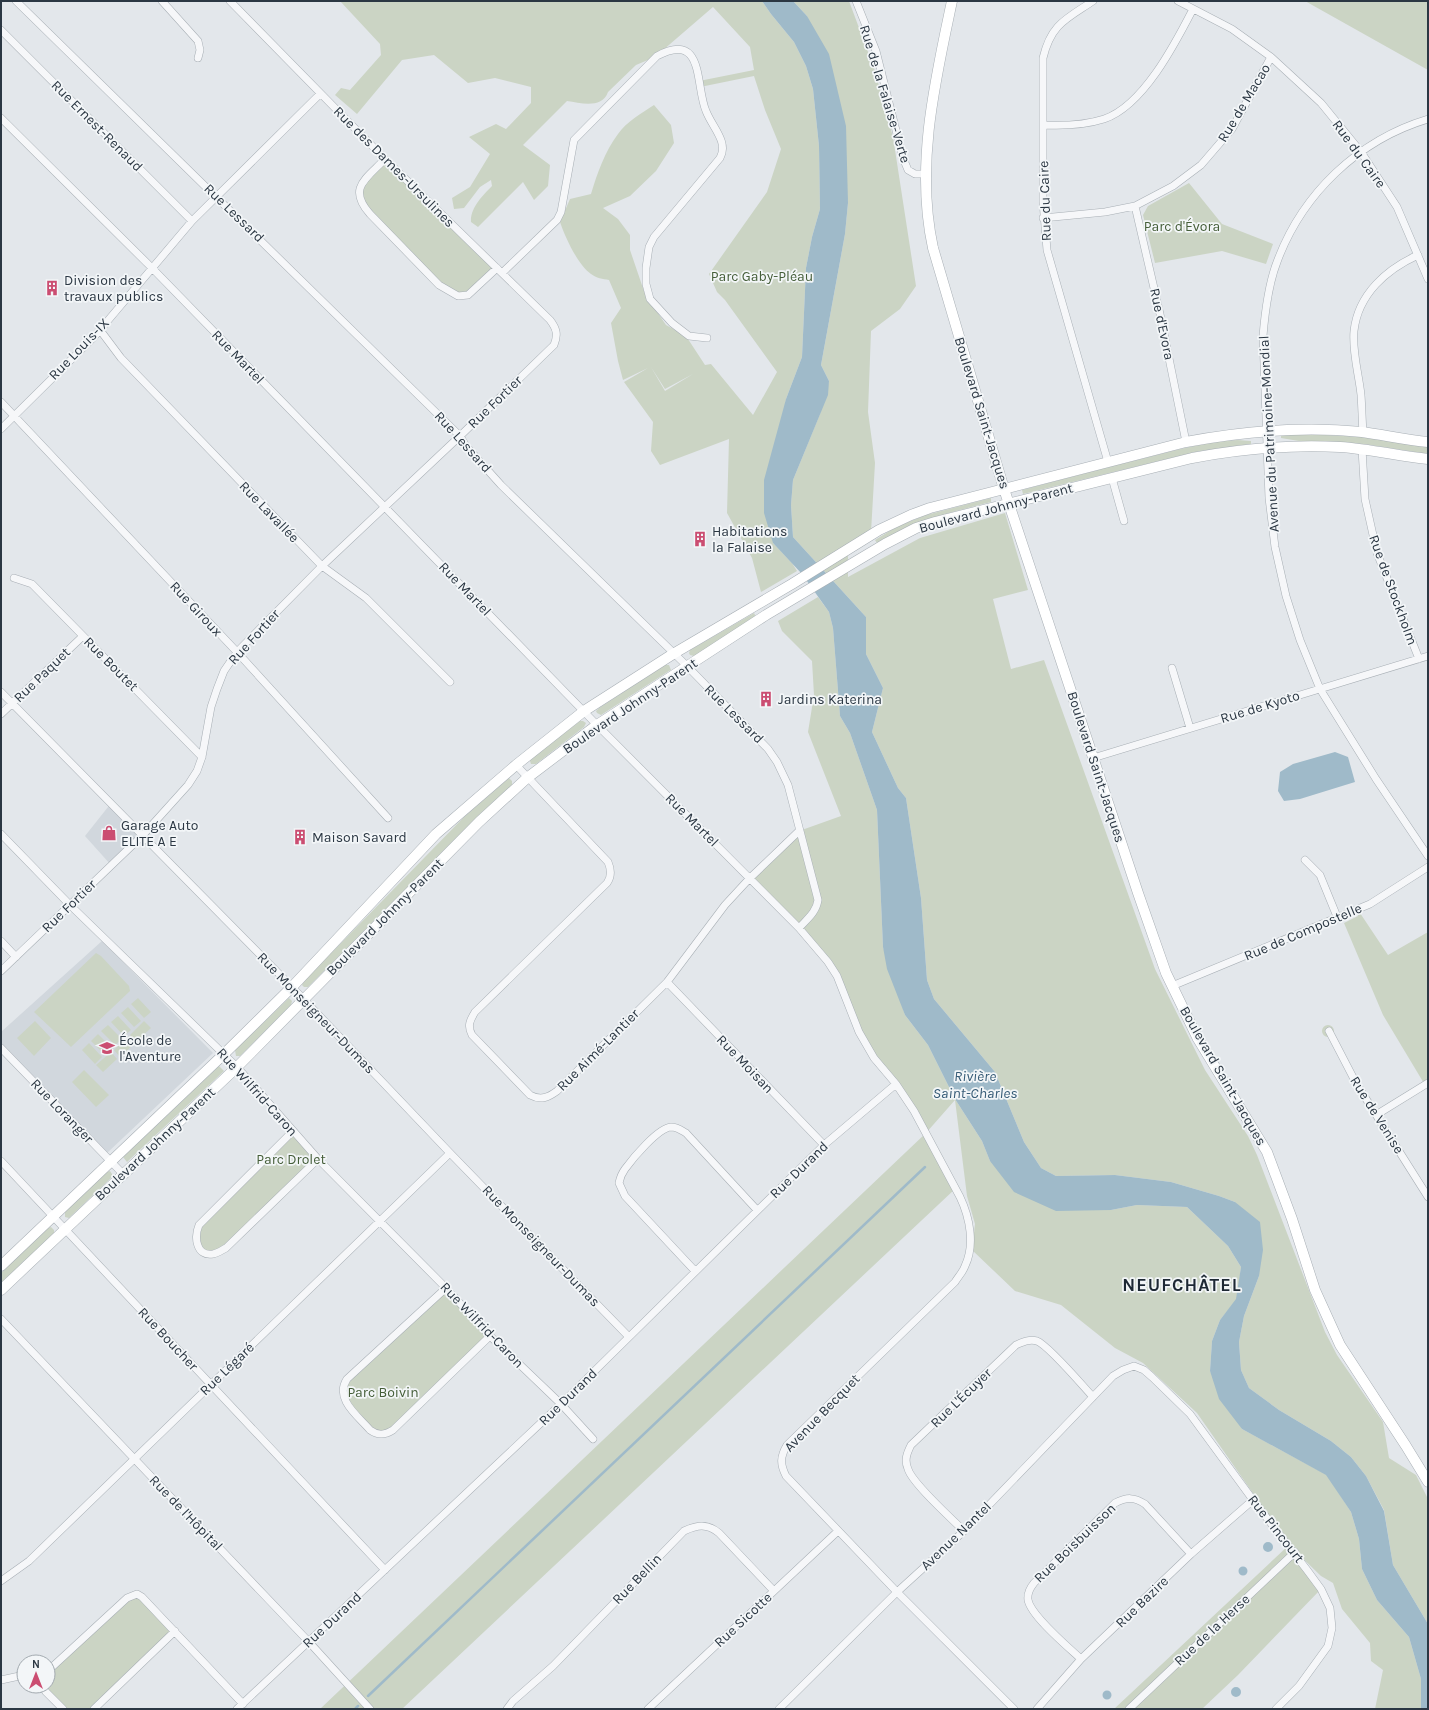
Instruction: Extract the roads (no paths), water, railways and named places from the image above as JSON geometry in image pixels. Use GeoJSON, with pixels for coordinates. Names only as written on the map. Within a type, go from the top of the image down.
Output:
{"type":"FeatureCollection","features":[{"type":"Feature","properties":{"kind":"street","name":"Rue Lessard"},"geometry":{"type":"LineString","coordinates":[[16,1],[460,436],[466,446],[501,485],[687,666],[768,749],[777,762],[788,785],[818,900],[817,907],[813,913],[799,928]]}},
{"type":"Feature","properties":{"kind":"street"},"geometry":{"type":"LineString","coordinates":[[162,1],[198,42],[200,50],[198,58]]}},
{"type":"Feature","properties":{"kind":"street","name":"Rue des Dames-Ursulines"},"geometry":{"type":"LineString","coordinates":[[230,1],[385,159],[550,320],[556,327],[558,333]]}},
{"type":"Feature","properties":{"kind":"street","name":"Rue de la Falaise-Verte"},"geometry":{"type":"LineString","coordinates":[[856,1],[876,51],[903,158],[908,170],[915,174],[926,174]]}},
{"type":"Feature","properties":{"kind":"street","name":"Boulevard Saint-Jacques"},"geometry":{"type":"LineString","coordinates":[[952,1],[930,115],[926,174],[926,213],[932,248],[1004,489],[1010,503],[1155,944],[1172,986],[1198,1039],[1267,1152],[1292,1219],[1315,1290],[1340,1345],[1428,1482]]}},
{"type":"Feature","properties":{"kind":"street","name":"Rue du Caire"},"geometry":{"type":"LineString","coordinates":[[1093,1],[1062,22],[1051,33],[1043,58],[1043,218],[1047,250],[1108,462]]}},
{"type":"Feature","properties":{"kind":"street","name":"Rue du Caire"},"geometry":{"type":"LineString","coordinates":[[1178,1],[1232,29],[1271,57],[1321,103],[1361,152],[1397,207],[1428,279]]}},
{"type":"Feature","properties":{"kind":"street"},"geometry":{"type":"LineString","coordinates":[[1043,125],[1081,124],[1105,119],[1126,108],[1148,84],[1181,33],[1193,9]]}},
{"type":"Feature","properties":{"kind":"street","name":"Rue Ernest-Renaud"},"geometry":{"type":"LineString","coordinates":[[1,30],[192,221]]}},
{"type":"Feature","properties":{"kind":"street"},"geometry":{"type":"LineString","coordinates":[[385,159],[363,182],[359,190],[359,198],[364,207],[439,285],[458,296],[468,296],[557,220],[565,198],[574,140],[657,56],[674,50],[684,51],[692,55],[696,64],[703,106],[721,138],[724,145],[724,152],[654,237],[646,260],[646,284],[650,299],[672,323],[689,336],[707,338]]}},
{"type":"Feature","properties":{"kind":"street","name":"Rue de Macao"},"geometry":{"type":"LineString","coordinates":[[1043,218],[1105,212],[1135,206],[1173,186],[1201,165],[1232,129],[1271,57]]}},
{"type":"Feature","properties":{"kind":"street","name":"Rue Louis-IX"},"geometry":{"type":"LineString","coordinates":[[1,429],[100,330],[192,221],[320,94]]}},
{"type":"Feature","properties":{"kind":"street","name":"Rue Martel"},"geometry":{"type":"LineString","coordinates":[[1,118],[152,268],[597,725],[799,928],[828,962],[837,976],[859,1032],[874,1058],[896,1084]]}},
{"type":"Feature","properties":{"kind":"street","name":"Avenue du Patrimoine-Mondial"},"geometry":{"type":"LineString","coordinates":[[1428,119],[1388,135],[1361,152],[1338,170],[1299,214],[1276,263],[1265,313],[1262,336],[1269,498],[1275,547],[1286,596],[1298,633],[1320,689],[1379,783],[1428,856]]}},
{"type":"Feature","properties":{"kind":"street","name":"Rue d'Evora"},"geometry":{"type":"LineString","coordinates":[[1135,206],[1160,314],[1186,442]]}},
{"type":"Feature","properties":{"kind":"street"},"geometry":{"type":"LineString","coordinates":[[1363,432],[1354,331],[1359,313],[1369,292],[1382,277],[1403,262],[1418,255]]}},
{"type":"Feature","properties":{"kind":"street","name":"Rue Lavallée"},"geometry":{"type":"LineString","coordinates":[[100,330],[120,358],[322,566],[366,598],[450,682]]}},
{"type":"Feature","properties":{"kind":"street","name":"Rue Fortier"},"geometry":{"type":"LineString","coordinates":[[1,971],[143,835],[188,785],[197,771],[202,756],[211,707],[215,695],[224,671],[237,652],[322,566],[385,508],[554,345],[558,333]]}},
{"type":"Feature","properties":{"kind":"street","name":"Rue Giroux"},"geometry":{"type":"LineString","coordinates":[[1,402],[237,652],[388,818]]}},
{"type":"Feature","properties":{"kind":"street","name":"Boulevard Johnny-Parent"},"geometry":{"type":"LineString","coordinates":[[1,1266],[224,1054],[292,987],[436,834],[516,765],[584,711],[673,654],[879,530],[930,508],[1186,442],[1227,435],[1302,429],[1363,432],[1428,442]]}},
{"type":"Feature","properties":{"kind":"street","name":"Boulevard Johnny-Parent"},"geometry":{"type":"LineString","coordinates":[[1,1290],[237,1067],[479,822],[527,778],[597,725],[687,666],[766,615],[885,544],[916,528],[936,522],[1192,458],[1267,447],[1302,446],[1362,449],[1428,459]]}},
{"type":"Feature","properties":{"kind":"street","name":"Rue de Stockholm"},"geometry":{"type":"LineString","coordinates":[[1362,449],[1365,500],[1377,553],[1418,659]]}},
{"type":"Feature","properties":{"kind":"street"},"geometry":{"type":"LineString","coordinates":[[1112,478],[1124,521]]}},
{"type":"Feature","properties":{"kind":"street","name":"Rue Boutet"},"geometry":{"type":"LineString","coordinates":[[14,578],[32,584],[202,756]]}},
{"type":"Feature","properties":{"kind":"street","name":"Rue Paquet"},"geometry":{"type":"LineString","coordinates":[[1,714],[83,636]]}},
{"type":"Feature","properties":{"kind":"street","name":"Rue de Kyoto"},"geometry":{"type":"LineString","coordinates":[[1093,758],[1428,656]]}},
{"type":"Feature","properties":{"kind":"street"},"geometry":{"type":"LineString","coordinates":[[1172,668],[1190,728]]}},
{"type":"Feature","properties":{"kind":"street","name":"Rue Monseigneur-Dumas"},"geometry":{"type":"LineString","coordinates":[[1,692],[292,987],[450,1153],[630,1337]]}},
{"type":"Feature","properties":{"kind":"street","name":"Rue Aimé-Lantier"},"geometry":{"type":"LineString","coordinates":[[516,765],[608,862],[610,868],[610,879],[475,1012],[469,1024],[472,1035],[530,1095],[536,1098],[544,1098],[557,1091],[666,982],[725,905],[749,879],[799,831]]}},
{"type":"Feature","properties":{"kind":"street","name":"Rue Wilfrid-Caron"},"geometry":{"type":"LineString","coordinates":[[1,834],[70,905],[237,1067],[292,1132],[446,1288],[490,1336],[561,1404],[593,1439]]}},
{"type":"Feature","properties":{"kind":"street"},"geometry":{"type":"LineString","coordinates":[[1305,860],[1320,875],[1338,918]]}},
{"type":"Feature","properties":{"kind":"street","name":"Rue de Compostelle"},"geometry":{"type":"LineString","coordinates":[[1172,986],[1370,904],[1428,867]]}},
{"type":"Feature","properties":{"kind":"street"},"geometry":{"type":"LineString","coordinates":[[1,941],[16,957]]}},
{"type":"Feature","properties":{"kind":"street","name":"Rue Moisan"},"geometry":{"type":"LineString","coordinates":[[666,982],[824,1145]]}},
{"type":"Feature","properties":{"kind":"street","name":"Rue de Venise"},"geometry":{"type":"LineString","coordinates":[[1329,1031],[1356,1083],[1428,1197]]}},
{"type":"Feature","properties":{"kind":"street","name":"Rue Loranger"},"geometry":{"type":"LineString","coordinates":[[1,1048],[123,1174]]}},
{"type":"Feature","properties":{"kind":"street","name":"Rue Durand"},"geometry":{"type":"LineString","coordinates":[[240,1706],[561,1404],[824,1145],[896,1084]]}},
{"type":"Feature","properties":{"kind":"street","name":"Avenue Becquet"},"geometry":{"type":"LineString","coordinates":[[896,1084],[926,1132],[965,1208],[970,1230],[971,1250],[965,1267],[955,1282],[787,1445],[780,1459],[786,1476],[897,1592],[1014,1709]]}},
{"type":"Feature","properties":{"kind":"street"},"geometry":{"type":"LineString","coordinates":[[1376,1115],[1428,1084]]}},
{"type":"Feature","properties":{"kind":"street"},"geometry":{"type":"LineString","coordinates":[[695,1271],[625,1196],[619,1183],[624,1169],[657,1134],[664,1129],[672,1127],[680,1129],[686,1133],[757,1210]]}},
{"type":"Feature","properties":{"kind":"street"},"geometry":{"type":"LineString","coordinates":[[292,1132],[199,1225],[195,1239],[201,1250],[206,1253],[213,1254],[226,1248],[318,1159]]}},
{"type":"Feature","properties":{"kind":"street","name":"Rue Légaré"},"geometry":{"type":"LineString","coordinates":[[1,1581],[29,1561],[450,1153]]}},
{"type":"Feature","properties":{"kind":"street","name":"Rue Boucher"},"geometry":{"type":"LineString","coordinates":[[1,1161],[385,1570]]}},
{"type":"Feature","properties":{"kind":"street"},"geometry":{"type":"LineString","coordinates":[[446,1288],[347,1379],[344,1384],[342,1390],[346,1402],[370,1430],[375,1434],[380,1435],[387,1434],[393,1430],[490,1336]]}},
{"type":"Feature","properties":{"kind":"street","name":"Rue de l'Hôpital"},"geometry":{"type":"LineString","coordinates":[[1,1319],[309,1642],[370,1709]]}},
{"type":"Feature","properties":{"kind":"street","name":"Rue L'Écuyer"},"geometry":{"type":"LineString","coordinates":[[964,1531],[911,1477],[906,1461],[907,1453],[911,1446],[1016,1345],[1030,1340],[1043,1344],[1093,1397]]}},
{"type":"Feature","properties":{"kind":"street","name":"Avenue Nantel"},"geometry":{"type":"LineString","coordinates":[[780,1709],[897,1592],[964,1531],[1114,1376],[1123,1370],[1134,1366]]}},
{"type":"Feature","properties":{"kind":"street","name":"Rue Pincourt"},"geometry":{"type":"LineString","coordinates":[[1134,1366],[1144,1370],[1190,1414],[1321,1589],[1330,1608],[1332,1628],[1328,1646],[1299,1686],[1276,1709]]}},
{"type":"Feature","properties":{"kind":"street","name":"Rue Boisbuisson"},"geometry":{"type":"LineString","coordinates":[[1082,1659],[1039,1618],[1031,1608],[1028,1595],[1034,1583],[1115,1503],[1130,1498],[1138,1499],[1145,1504],[1191,1554]]}},
{"type":"Feature","properties":{"kind":"street","name":"Rue Bazire"},"geometry":{"type":"LineString","coordinates":[[1037,1709],[1082,1659],[1191,1554],[1253,1500]]}},
{"type":"Feature","properties":{"kind":"street","name":"Rue Bellin"},"geometry":{"type":"LineString","coordinates":[[507,1709],[513,1701],[553,1666],[684,1531],[699,1526],[712,1527],[774,1591]]}},
{"type":"Feature","properties":{"kind":"street","name":"Rue Sicotte"},"geometry":{"type":"LineString","coordinates":[[648,1709],[838,1531]]}},
{"type":"Feature","properties":{"kind":"street","name":"Rue de la Herse"},"geometry":{"type":"LineString","coordinates":[[1129,1709],[1294,1552]]}},
{"type":"Feature","properties":{"kind":"street"},"geometry":{"type":"LineString","coordinates":[[56,1663],[132,1595],[137,1594],[142,1597],[175,1631],[240,1706]]}},
{"type":"Feature","properties":{"kind":"street"},"geometry":{"type":"LineString","coordinates":[[94,1709],[175,1631]]}},
{"type":"Feature","properties":{"kind":"street"},"geometry":{"type":"LineString","coordinates":[[1,1680],[16,1677]]}},
{"type":"Feature","properties":{"kind":"street"},"geometry":{"type":"LineString","coordinates":[[48,1694],[62,1709]]}},
{"type":"Feature","properties":{"kind":"water","name":"Rivière Saint-Charles"},"geometry":{"type":"Polygon","coordinates":[[[762,1],[793,1],[807,16],[829,54],[846,126],[848,203],[845,234],[821,365],[829,381],[828,395],[793,480],[791,505],[793,537],[866,617],[866,654],[883,688],[872,732],[898,788],[906,798],[921,898],[927,980],[934,999],[995,1072],[1024,1142],[1041,1168],[1056,1176],[1115,1175],[1171,1182],[1235,1202],[1260,1222],[1263,1250],[1259,1276],[1244,1316],[1239,1342],[1241,1370],[1249,1388],[1279,1410],[1331,1441],[1351,1457],[1366,1476],[1384,1511],[1393,1565],[1428,1624],[1428,1709],[1421,1709],[1421,1679],[1409,1637],[1377,1600],[1362,1569],[1359,1539],[1351,1512],[1326,1475],[1242,1429],[1219,1399],[1210,1371],[1212,1341],[1220,1320],[1236,1299],[1241,1267],[1228,1246],[1187,1207],[1137,1205],[1111,1210],[1056,1211],[1014,1192],[990,1161],[982,1141],[955,1099],[928,1045],[905,1015],[887,969],[883,947],[877,810],[850,733],[840,716],[833,628],[829,612],[802,574],[773,543],[764,513],[764,480],[786,399],[802,357],[806,268],[812,237],[820,209],[819,146],[813,89],[806,66],[794,42],[762,1]]]}},
{"type":"Feature","properties":{"kind":"water"},"geometry":{"type":"Polygon","coordinates":[[[1335,752],[1348,757],[1355,782],[1300,799],[1284,801],[1278,791],[1280,772],[1293,764],[1335,752]]]}},
{"type":"Feature","properties":{"kind":"water"},"geometry":{"type":"Polygon","coordinates":[[[1268,1542],[1273,1547],[1268,1552],[1263,1547],[1268,1542]]]}},
{"type":"Feature","properties":{"kind":"water"},"geometry":{"type":"Polygon","coordinates":[[[1243,1566],[1248,1571],[1243,1576],[1238,1571],[1243,1566]]]}},
{"type":"Feature","properties":{"kind":"water"},"geometry":{"type":"Polygon","coordinates":[[[1236,1687],[1241,1692],[1236,1697],[1231,1692],[1236,1687]]]}},
{"type":"Feature","properties":{"kind":"water"},"geometry":{"type":"Polygon","coordinates":[[[1107,1690],[1112,1695],[1107,1700],[1102,1695],[1107,1690]]]}},
{"type":"Feature","properties":{"kind":"waterway"},"geometry":{"type":"LineString","coordinates":[[368,1696],[925,1167]]}},
{"type":"Feature","properties":{"kind":"waterway"},"geometry":{"type":"LineString","coordinates":[[355,1709],[358,1706]]}},
{"type":"Feature","properties":{"kind":"place","name":"Division des travaux publics"},"geometry":{"type":"Point","coordinates":[52,288]}},
{"type":"Feature","properties":{"kind":"place","name":"Habitations la Falaise"},"geometry":{"type":"Point","coordinates":[700,539]}},
{"type":"Feature","properties":{"kind":"place","name":"Jardins Katerina"},"geometry":{"type":"Point","coordinates":[766,699]}},
{"type":"Feature","properties":{"kind":"place","name":"Garage Auto ELITE A E"},"geometry":{"type":"Point","coordinates":[109,833]}},
{"type":"Feature","properties":{"kind":"place","name":"Maison Savard"},"geometry":{"type":"Point","coordinates":[300,837]}},
{"type":"Feature","properties":{"kind":"place","name":"École de l'Aventure"},"geometry":{"type":"Point","coordinates":[107,1048]}},
{"type":"Feature","properties":{"kind":"district","name":"NEUFCHÂTEL"},"geometry":{"type":"Point","coordinates":[1182,1285]}},
{"type":"Feature","properties":{"kind":"park label","name":"Parc d'Évora"},"geometry":{"type":"Point","coordinates":[1182,226]}},
{"type":"Feature","properties":{"kind":"park label","name":"Parc Gaby-Pléau"},"geometry":{"type":"Point","coordinates":[762,276]}},
{"type":"Feature","properties":{"kind":"park label","name":"Parc Drolet"},"geometry":{"type":"Point","coordinates":[291,1159]}},
{"type":"Feature","properties":{"kind":"park label","name":"Parc Boivin"},"geometry":{"type":"Point","coordinates":[383,1392]}}]}
